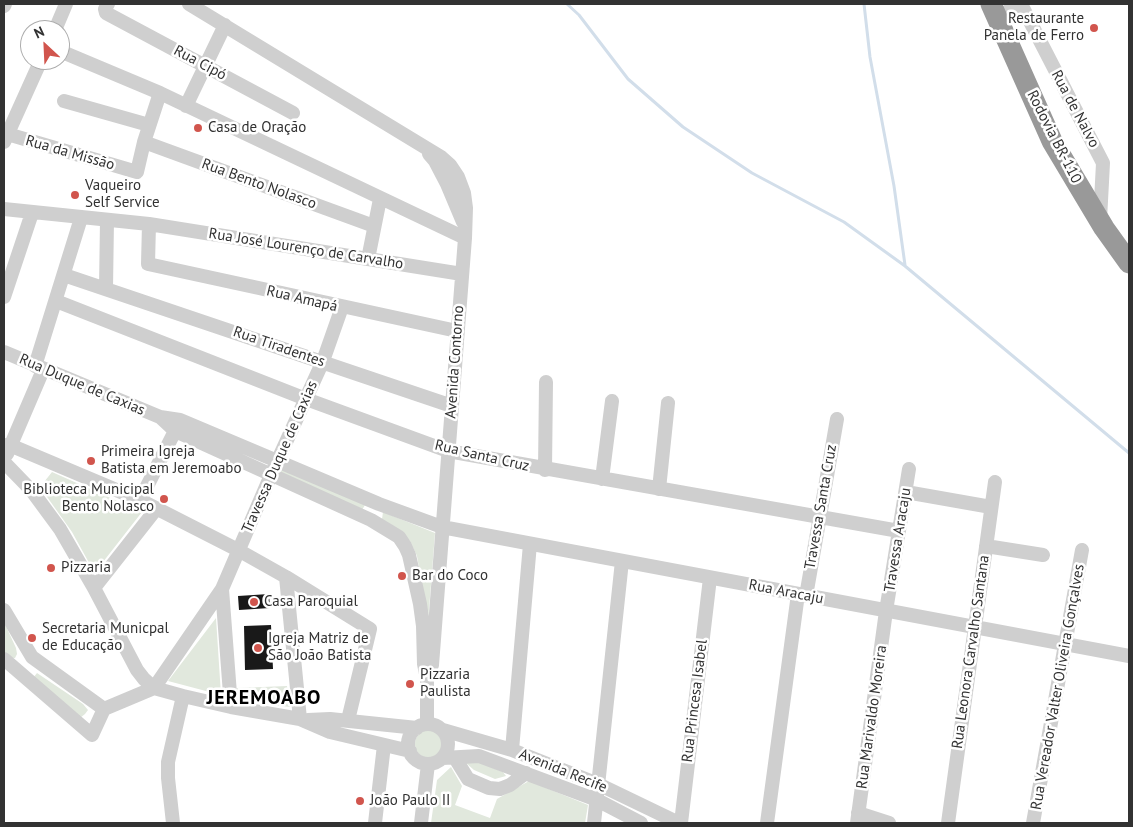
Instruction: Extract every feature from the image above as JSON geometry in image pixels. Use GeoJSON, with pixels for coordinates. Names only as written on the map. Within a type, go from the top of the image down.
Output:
{"type":"FeatureCollection","features":[{"type":"Feature","properties":{"kind":"highway","name":"Rodovia BR-110"},"geometry":{"type":"LineString","coordinates":[[994,12],[1052,141],[1100,221],[1129,263]]}},
{"type":"Feature","properties":{"kind":"street"},"geometry":{"type":"LineString","coordinates":[[59,20],[66,4]]}},
{"type":"Feature","properties":{"kind":"street","name":"Avenida Contorno"},"geometry":{"type":"LineString","coordinates":[[188,4],[441,157],[458,177],[464,193],[466,208],[465,233],[452,406],[432,666],[427,679]]}},
{"type":"Feature","properties":{"kind":"street"},"geometry":{"type":"LineString","coordinates":[[994,12],[1019,4]]}},
{"type":"Feature","properties":{"kind":"street","name":"Rua de Nalvo"},"geometry":{"type":"LineString","coordinates":[[1019,4],[1103,163],[1100,221]]}},
{"type":"Feature","properties":{"kind":"street","name":"Rua Cipó"},"geometry":{"type":"LineString","coordinates":[[107,8],[206,66],[293,113]]}},
{"type":"Feature","properties":{"kind":"street"},"geometry":{"type":"LineString","coordinates":[[186,106],[225,25]]}},
{"type":"Feature","properties":{"kind":"street"},"geometry":{"type":"LineString","coordinates":[[70,55],[160,93],[380,199],[465,233]]}},
{"type":"Feature","properties":{"kind":"street"},"geometry":{"type":"LineString","coordinates":[[5,137],[37,70]]}},
{"type":"Feature","properties":{"kind":"street"},"geometry":{"type":"LineString","coordinates":[[144,142],[160,93]]}},
{"type":"Feature","properties":{"kind":"street"},"geometry":{"type":"LineString","coordinates":[[64,101],[149,125]]}},
{"type":"Feature","properties":{"kind":"street","name":"Rua da Missão"},"geometry":{"type":"LineString","coordinates":[[5,137],[137,172],[144,142]]}},
{"type":"Feature","properties":{"kind":"street","name":"Rua Bento Nolasco"},"geometry":{"type":"LineString","coordinates":[[144,142],[374,226]]}},
{"type":"Feature","properties":{"kind":"street"},"geometry":{"type":"LineString","coordinates":[[368,259],[380,199]]}},
{"type":"Feature","properties":{"kind":"street","name":"Rua José Lourenço de Carvalho"},"geometry":{"type":"LineString","coordinates":[[4,209],[150,224],[462,274]]}},
{"type":"Feature","properties":{"kind":"street"},"geometry":{"type":"LineString","coordinates":[[4,297],[32,212]]}},
{"type":"Feature","properties":{"kind":"street"},"geometry":{"type":"LineString","coordinates":[[81,218],[56,301],[39,368],[8,446],[4,461],[32,491],[60,529],[94,588],[137,670],[144,679],[154,688],[183,696],[302,720],[330,719],[437,726],[447,736],[449,758],[468,779],[489,788],[500,789],[510,785],[526,773]]}},
{"type":"Feature","properties":{"kind":"street"},"geometry":{"type":"LineString","coordinates":[[106,289],[108,220]]}},
{"type":"Feature","properties":{"kind":"street","name":"Rua Amapá"},"geometry":{"type":"LineString","coordinates":[[150,224],[148,264],[457,331]]}},
{"type":"Feature","properties":{"kind":"street","name":"Rua Tiradentes"},"geometry":{"type":"LineString","coordinates":[[64,275],[452,406]]}},
{"type":"Feature","properties":{"kind":"street","name":"Rua Santa Cruz"},"geometry":{"type":"LineString","coordinates":[[56,301],[306,399],[448,451],[545,470],[899,531]]}},
{"type":"Feature","properties":{"kind":"street","name":"Travessa Duque de Caxias"},"geometry":{"type":"LineString","coordinates":[[222,589],[270,475],[323,361],[342,307]]}},
{"type":"Feature","properties":{"kind":"street","name":"Rua Duque de Caxias"},"geometry":{"type":"LineString","coordinates":[[4,352],[160,417],[180,420],[379,504],[442,527]]}},
{"type":"Feature","properties":{"kind":"street"},"geometry":{"type":"LineString","coordinates":[[545,470],[546,382]]}},
{"type":"Feature","properties":{"kind":"street"},"geometry":{"type":"LineString","coordinates":[[602,479],[612,401]]}},
{"type":"Feature","properties":{"kind":"street"},"geometry":{"type":"LineString","coordinates":[[659,489],[668,403]]}},
{"type":"Feature","properties":{"kind":"street","name":"Rua Duque de Caxias"},"geometry":{"type":"LineString","coordinates":[[160,417],[175,431],[371,520],[399,537],[409,555],[420,604],[423,626],[424,664],[427,679]]}},
{"type":"Feature","properties":{"kind":"street","name":"Travessa Santa Cruz"},"geometry":{"type":"LineString","coordinates":[[767,823],[802,595],[819,518],[837,419]]}},
{"type":"Feature","properties":{"kind":"street"},"geometry":{"type":"LineString","coordinates":[[140,500],[175,431]]}},
{"type":"Feature","properties":{"kind":"street"},"geometry":{"type":"LineString","coordinates":[[8,446],[157,508],[286,577],[370,629],[348,720]]}},
{"type":"Feature","properties":{"kind":"street","name":"Travessa Aracaju"},"geometry":{"type":"LineString","coordinates":[[886,611],[910,469]]}},
{"type":"Feature","properties":{"kind":"street","name":"Rua Leonora Carvalho Santana"},"geometry":{"type":"LineString","coordinates":[[948,823],[995,482]]}},
{"type":"Feature","properties":{"kind":"street"},"geometry":{"type":"LineString","coordinates":[[906,492],[991,507]]}},
{"type":"Feature","properties":{"kind":"street"},"geometry":{"type":"LineString","coordinates":[[371,520],[379,504]]}},
{"type":"Feature","properties":{"kind":"street"},"geometry":{"type":"LineString","coordinates":[[94,588],[157,508]]}},
{"type":"Feature","properties":{"kind":"street","name":"Rua Aracaju"},"geometry":{"type":"LineString","coordinates":[[442,527],[1129,656]]}},
{"type":"Feature","properties":{"kind":"street"},"geometry":{"type":"LineString","coordinates":[[512,750],[530,544]]}},
{"type":"Feature","properties":{"kind":"street"},"geometry":{"type":"LineString","coordinates":[[986,546],[1043,555]]}},
{"type":"Feature","properties":{"kind":"street","name":"Rua Vereador Valter Oliveira Gonçalves"},"geometry":{"type":"LineString","coordinates":[[1033,823],[1082,550]]}},
{"type":"Feature","properties":{"kind":"street"},"geometry":{"type":"LineString","coordinates":[[594,823],[622,561]]}},
{"type":"Feature","properties":{"kind":"street"},"geometry":{"type":"LineString","coordinates":[[286,577],[302,720]]}},
{"type":"Feature","properties":{"kind":"street","name":"Rua Princesa Isabel"},"geometry":{"type":"LineString","coordinates":[[680,823],[710,578]]}},
{"type":"Feature","properties":{"kind":"street"},"geometry":{"type":"LineString","coordinates":[[4,659],[92,735],[104,709],[154,688],[222,589]]}},
{"type":"Feature","properties":{"kind":"street"},"geometry":{"type":"LineString","coordinates":[[222,589],[232,707]]}},
{"type":"Feature","properties":{"kind":"street"},"geometry":{"type":"LineString","coordinates":[[4,610],[32,658],[104,709]]}},
{"type":"Feature","properties":{"kind":"street","name":"Rua Marivaldo Moreira"},"geometry":{"type":"LineString","coordinates":[[858,818],[886,611]]}},
{"type":"Feature","properties":{"kind":"street"},"geometry":{"type":"LineString","coordinates":[[18,672],[32,658]]}},
{"type":"Feature","properties":{"kind":"street"},"geometry":{"type":"LineString","coordinates":[[410,751],[409,739],[422,726],[427,679]]}},
{"type":"Feature","properties":{"kind":"street"},"geometry":{"type":"LineString","coordinates":[[173,823],[168,762],[183,696]]}},
{"type":"Feature","properties":{"kind":"street"},"geometry":{"type":"LineString","coordinates":[[302,720],[330,732],[410,751],[419,761],[428,764],[449,758]]}},
{"type":"Feature","properties":{"kind":"street","name":"Avenida Recife"},"geometry":{"type":"LineString","coordinates":[[443,730],[512,750],[598,784],[680,823]]}},
{"type":"Feature","properties":{"kind":"street"},"geometry":{"type":"LineString","coordinates":[[375,823],[384,745]]}},
{"type":"Feature","properties":{"kind":"street","name":"Avenida Recife"},"geometry":{"type":"LineString","coordinates":[[449,758],[479,756],[597,800],[641,823]]}},
{"type":"Feature","properties":{"kind":"street"},"geometry":{"type":"LineString","coordinates":[[421,823],[428,764]]}},
{"type":"Feature","properties":{"kind":"street"},"geometry":{"type":"LineString","coordinates":[[858,818],[889,823]]}},
{"type":"Feature","properties":{"kind":"shaded area"},"geometry":{"type":"Polygon","coordinates":[[[279,468],[365,505],[362,510],[277,473],[279,468]]]}},
{"type":"Feature","properties":{"kind":"shaded area"},"geometry":{"type":"Polygon","coordinates":[[[52,472],[142,512],[103,562],[98,565],[92,566],[88,561],[72,532],[40,487],[52,472]]]}},
{"type":"Feature","properties":{"kind":"shaded area"},"geometry":{"type":"Polygon","coordinates":[[[383,512],[435,533],[428,622],[417,556],[410,541],[398,529],[382,519],[383,512]]]}},
{"type":"Feature","properties":{"kind":"shaded area"},"geometry":{"type":"Polygon","coordinates":[[[216,618],[221,695],[168,681],[216,618]]]}},
{"type":"Feature","properties":{"kind":"shaded area"},"geometry":{"type":"Polygon","coordinates":[[[4,622],[16,648],[17,654],[15,658],[8,659],[4,655],[4,622]]]}},
{"type":"Feature","properties":{"kind":"shaded area"},"geometry":{"type":"Polygon","coordinates":[[[37,673],[83,704],[88,710],[85,714],[80,718],[33,678],[37,673]]]}},
{"type":"Feature","properties":{"kind":"shaded area"},"geometry":{"type":"Polygon","coordinates":[[[287,686],[290,707],[238,701],[237,688],[287,686]]]}},
{"type":"Feature","properties":{"kind":"shaded area"},"geometry":{"type":"Polygon","coordinates":[[[429,730],[439,734],[443,744],[439,754],[429,758],[419,754],[415,744],[419,734],[429,730]]]}},
{"type":"Feature","properties":{"kind":"shaded area"},"geometry":{"type":"Polygon","coordinates":[[[478,762],[503,772],[506,776],[495,779],[474,770],[466,763],[478,762]]]}},
{"type":"Feature","properties":{"kind":"shaded area"},"geometry":{"type":"Polygon","coordinates":[[[451,767],[462,786],[455,805],[490,818],[497,799],[529,781],[588,805],[585,823],[431,823],[437,780],[451,767]]]}},
{"type":"Feature","properties":{"kind":"building","name":"Casa Paroquial"},"geometry":{"type":"Polygon","coordinates":[[[269,594],[270,608],[239,610],[238,596],[269,594]]]}},
{"type":"Feature","properties":{"kind":"building","name":"Igreja Matriz de São João Batista"},"geometry":{"type":"Polygon","coordinates":[[[271,625],[273,669],[245,670],[244,626],[271,625]]]}},
{"type":"Feature","properties":{"kind":"waterway"},"geometry":{"type":"LineString","coordinates":[[567,4],[579,15],[628,79],[683,127],[752,173],[844,222],[905,266],[1129,453]]}},
{"type":"Feature","properties":{"kind":"waterway"},"geometry":{"type":"LineString","coordinates":[[864,4],[870,57],[894,186],[905,265]]}},
{"type":"Feature","properties":{"kind":"place","name":"Restaurante Panela de Ferro"},"geometry":{"type":"Point","coordinates":[1094,28]}},
{"type":"Feature","properties":{"kind":"place","name":"Casa de Oração"},"geometry":{"type":"Point","coordinates":[198,128]}},
{"type":"Feature","properties":{"kind":"place","name":"Vaqueiro Self Service"},"geometry":{"type":"Point","coordinates":[75,195]}},
{"type":"Feature","properties":{"kind":"place","name":"Primeira Igreja Batista em Jeremoabo"},"geometry":{"type":"Point","coordinates":[91,461]}},
{"type":"Feature","properties":{"kind":"place","name":"Biblioteca Municipal Bento Nolasco"},"geometry":{"type":"Point","coordinates":[164,499]}},
{"type":"Feature","properties":{"kind":"place","name":"Pizzaria"},"geometry":{"type":"Point","coordinates":[51,568]}},
{"type":"Feature","properties":{"kind":"place","name":"Bar do Coco"},"geometry":{"type":"Point","coordinates":[402,576]}},
{"type":"Feature","properties":{"kind":"place","name":"Casa Paroquial"},"geometry":{"type":"Point","coordinates":[254,602]}},
{"type":"Feature","properties":{"kind":"place","name":"Secretaria Municpal de Educação"},"geometry":{"type":"Point","coordinates":[32,638]}},
{"type":"Feature","properties":{"kind":"place","name":"Igreja Matriz de São João Batista"},"geometry":{"type":"Point","coordinates":[258,648]}},
{"type":"Feature","properties":{"kind":"place","name":"Pizzaria Paulista"},"geometry":{"type":"Point","coordinates":[410,684]}},
{"type":"Feature","properties":{"kind":"place","name":"João Paulo II"},"geometry":{"type":"Point","coordinates":[360,801]}},
{"type":"Feature","properties":{"kind":"district","name":"JEREMOABO"},"geometry":{"type":"Point","coordinates":[264,698]}}]}
